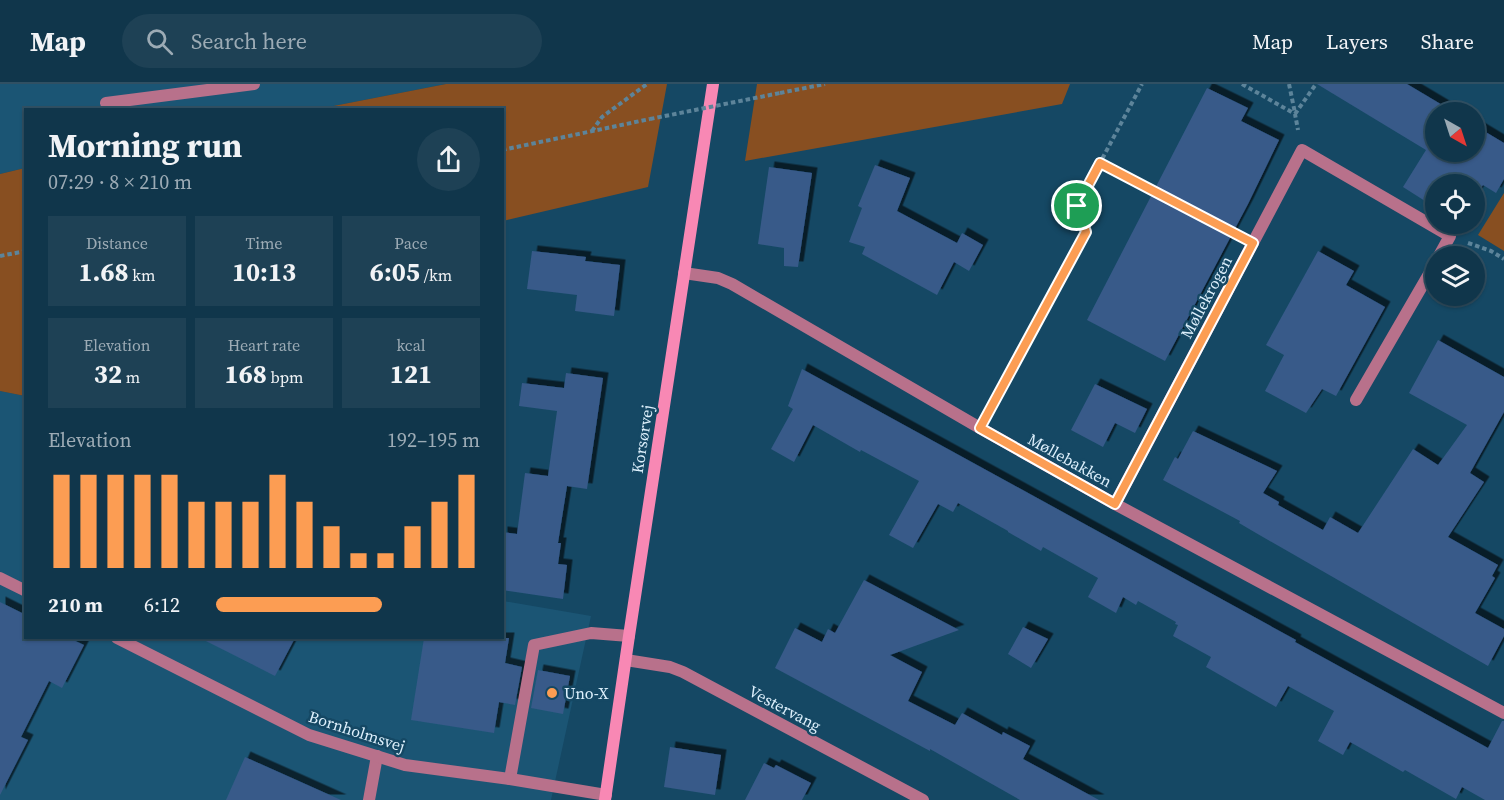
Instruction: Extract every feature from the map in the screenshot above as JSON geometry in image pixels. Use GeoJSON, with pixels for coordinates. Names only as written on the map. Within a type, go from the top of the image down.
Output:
{"type":"FeatureCollection","features":[{"type":"Feature","properties":{"kind":"street"},"geometry":{"type":"LineString","coordinates":[[106,103],[255,84]]}},
{"type":"Feature","properties":{"kind":"street","name":"Korsørvej"},"geometry":{"type":"LineString","coordinates":[[606,798],[713,84]]}},
{"type":"Feature","properties":{"kind":"street"},"geometry":{"type":"LineString","coordinates":[[1302,150],[1450,236],[1444,246]]}},
{"type":"Feature","properties":{"kind":"street","name":"Møllekrogen"},"geometry":{"type":"LineString","coordinates":[[1115,504],[1302,150]]}},
{"type":"Feature","properties":{"kind":"street","name":"Møllebakken"},"geometry":{"type":"LineString","coordinates":[[684,273],[718,278],[732,284],[1115,504],[1504,713]]}},
{"type":"Feature","properties":{"kind":"street"},"geometry":{"type":"LineString","coordinates":[[1356,400],[1425,281]]}},
{"type":"Feature","properties":{"kind":"street"},"geometry":{"type":"LineString","coordinates":[[0,578],[24,590]]}},
{"type":"Feature","properties":{"kind":"street"},"geometry":{"type":"LineString","coordinates":[[510,779],[534,645],[591,633],[629,636]]}},
{"type":"Feature","properties":{"kind":"street","name":"Bornholmsvej"},"geometry":{"type":"LineString","coordinates":[[119,639],[309,735],[405,765],[510,779],[606,798]]}},
{"type":"Feature","properties":{"kind":"street","name":"Vestervang"},"geometry":{"type":"LineString","coordinates":[[626,660],[670,667],[683,672],[923,800]]}},
{"type":"Feature","properties":{"kind":"street"},"geometry":{"type":"LineString","coordinates":[[369,800],[377,756]]}},
{"type":"Feature","properties":{"kind":"path"},"geometry":{"type":"LineString","coordinates":[[592,131],[602,117],[647,84]]}},
{"type":"Feature","properties":{"kind":"path"},"geometry":{"type":"LineString","coordinates":[[504,150],[825,84]]}},
{"type":"Feature","properties":{"kind":"path"},"geometry":{"type":"LineString","coordinates":[[980,428],[1086,232],[1077,206],[1142,84]]}},
{"type":"Feature","properties":{"kind":"path"},"geometry":{"type":"LineString","coordinates":[[1242,84],[1296,114]]}},
{"type":"Feature","properties":{"kind":"path"},"geometry":{"type":"LineString","coordinates":[[1289,84],[1302,150]]}},
{"type":"Feature","properties":{"kind":"path"},"geometry":{"type":"LineString","coordinates":[[1296,114],[1316,84]]}},
{"type":"Feature","properties":{"kind":"path"},"geometry":{"type":"LineString","coordinates":[[1100,163],[1253,243]]}},
{"type":"Feature","properties":{"kind":"path"},"geometry":{"type":"LineString","coordinates":[[1450,236],[1491,251],[1504,259]]}},
{"type":"Feature","properties":{"kind":"path"},"geometry":{"type":"LineString","coordinates":[[0,256],[24,250]]}},
{"type":"Feature","properties":{"kind":"shaded area"},"geometry":{"type":"Polygon","coordinates":[[[0,84],[446,84],[323,108],[24,108],[24,168],[0,174],[0,84]]]}},
{"type":"Feature","properties":{"kind":"shaded area"},"geometry":{"type":"Polygon","coordinates":[[[446,84],[667,84],[648,187],[504,221],[504,108],[323,108],[446,84]]]}},
{"type":"Feature","properties":{"kind":"shaded area"},"geometry":{"type":"Polygon","coordinates":[[[757,84],[1070,84],[1062,104],[745,161],[757,84]]]}},
{"type":"Feature","properties":{"kind":"shaded area"},"geometry":{"type":"Polygon","coordinates":[[[24,168],[24,396],[0,391],[0,174],[24,168]]]}},
{"type":"Feature","properties":{"kind":"shaded area"},"geometry":{"type":"Polygon","coordinates":[[[1504,193],[1504,251],[1478,235],[1485,234],[1485,224],[1504,193]]]}},
{"type":"Feature","properties":{"kind":"shaded area"},"geometry":{"type":"Polygon","coordinates":[[[0,391],[24,396],[24,639],[504,639],[504,601],[591,616],[551,800],[0,800],[0,391]]]}},
{"type":"Feature","properties":{"kind":"building"},"geometry":{"type":"Polygon","coordinates":[[[1317,84],[1407,84],[1437,102],[1425,102],[1425,149],[1317,84]]]}},
{"type":"Feature","properties":{"kind":"building"},"geometry":{"type":"Polygon","coordinates":[[[1207,88],[1248,108],[1241,121],[1279,140],[1165,361],[1087,320],[1207,88]]]}},
{"type":"Feature","properties":{"kind":"building"},"geometry":{"type":"Polygon","coordinates":[[[1485,132],[1504,143],[1504,179],[1496,193],[1485,186],[1485,174],[1425,174],[1425,201],[1403,187],[1425,152],[1425,162],[1485,162],[1485,132]]]}},
{"type":"Feature","properties":{"kind":"building"},"geometry":{"type":"Polygon","coordinates":[[[875,165],[910,178],[897,211],[957,243],[962,233],[983,245],[969,271],[954,262],[937,295],[862,254],[865,247],[849,242],[862,208],[858,206],[875,165]]]}},
{"type":"Feature","properties":{"kind":"building"},"geometry":{"type":"Polygon","coordinates":[[[769,167],[812,173],[798,267],[784,266],[784,248],[758,244],[769,167]]]}},
{"type":"Feature","properties":{"kind":"building"},"geometry":{"type":"Polygon","coordinates":[[[532,251],[586,257],[585,261],[620,265],[614,316],[575,311],[577,295],[527,289],[532,251]]]}},
{"type":"Feature","properties":{"kind":"building"},"geometry":{"type":"Polygon","coordinates":[[[1318,251],[1354,271],[1346,285],[1385,307],[1336,396],[1322,389],[1306,413],[1265,391],[1284,355],[1266,345],[1318,251]]]}},
{"type":"Feature","properties":{"kind":"building"},"geometry":{"type":"Polygon","coordinates":[[[1438,340],[1504,377],[1504,412],[1470,473],[1484,482],[1448,537],[1498,565],[1492,576],[1495,578],[1475,613],[1504,629],[1504,636],[1488,666],[1256,533],[1239,523],[1240,521],[1163,480],[1175,457],[1178,459],[1193,431],[1277,471],[1263,493],[1279,502],[1278,505],[1323,530],[1330,517],[1358,533],[1413,449],[1438,465],[1467,425],[1409,393],[1438,340]]]}},
{"type":"Feature","properties":{"kind":"building"},"geometry":{"type":"Polygon","coordinates":[[[802,369],[1488,748],[1504,721],[1504,800],[1485,800],[1462,787],[1456,799],[1350,742],[1343,755],[1318,741],[1334,711],[1288,686],[1276,707],[1206,667],[1211,657],[1173,636],[1178,625],[1175,624],[1176,622],[1138,601],[1136,605],[1123,597],[1116,613],[1088,597],[1098,578],[1043,547],[1041,551],[958,503],[953,512],[938,504],[913,548],[889,535],[919,481],[861,450],[860,452],[813,425],[794,462],[771,449],[793,409],[788,406],[802,369]]]}},
{"type":"Feature","properties":{"kind":"building"},"geometry":{"type":"Polygon","coordinates":[[[566,373],[603,378],[587,489],[567,486],[558,543],[561,543],[558,564],[567,565],[563,599],[504,590],[504,532],[517,534],[525,473],[548,476],[557,411],[519,406],[522,383],[564,388],[566,373]]]}},
{"type":"Feature","properties":{"kind":"building"},"geometry":{"type":"Polygon","coordinates":[[[1095,384],[1147,409],[1135,433],[1115,423],[1103,447],[1071,430],[1095,384]]]}},
{"type":"Feature","properties":{"kind":"building"},"geometry":{"type":"Polygon","coordinates":[[[864,580],[959,630],[890,655],[922,672],[908,701],[955,725],[962,713],[1002,735],[1003,732],[1030,746],[1023,759],[1099,800],[1020,800],[930,749],[930,751],[775,668],[795,628],[822,642],[828,629],[835,633],[864,580]]]}},
{"type":"Feature","properties":{"kind":"building"},"geometry":{"type":"Polygon","coordinates":[[[0,602],[24,614],[24,639],[71,639],[84,645],[62,688],[49,681],[21,737],[28,740],[0,795],[0,602]]]}},
{"type":"Feature","properties":{"kind":"building"},"geometry":{"type":"Polygon","coordinates":[[[1023,627],[1048,639],[1031,668],[1008,654],[1023,627]]]}},
{"type":"Feature","properties":{"kind":"building"},"geometry":{"type":"Polygon","coordinates":[[[509,638],[505,663],[522,667],[515,705],[499,702],[494,733],[411,720],[424,639],[509,638]]]}},
{"type":"Feature","properties":{"kind":"building"},"geometry":{"type":"Polygon","coordinates":[[[202,639],[294,639],[275,676],[202,639]]]}},
{"type":"Feature","properties":{"kind":"building"},"geometry":{"type":"Polygon","coordinates":[[[538,670],[570,676],[563,714],[531,708],[538,670]]]}},
{"type":"Feature","properties":{"kind":"building"},"geometry":{"type":"Polygon","coordinates":[[[670,747],[721,755],[715,795],[664,787],[670,747]]]}},
{"type":"Feature","properties":{"kind":"building"},"geometry":{"type":"Polygon","coordinates":[[[245,757],[341,800],[226,800],[245,757]]]}},
{"type":"Feature","properties":{"kind":"building"},"geometry":{"type":"Polygon","coordinates":[[[764,763],[774,768],[776,765],[811,783],[802,800],[745,800],[764,763]]]}},
{"type":"Feature","properties":{"kind":"place","name":"Uno-X"},"geometry":{"type":"Point","coordinates":[552,693]}},
{"type":"Feature","properties":{"kind":"route"},"geometry":{"type":"LineString","coordinates":[[1100,163],[1253,243],[1115,504],[980,428],[1086,232],[1077,206],[1100,163]]}}]}
